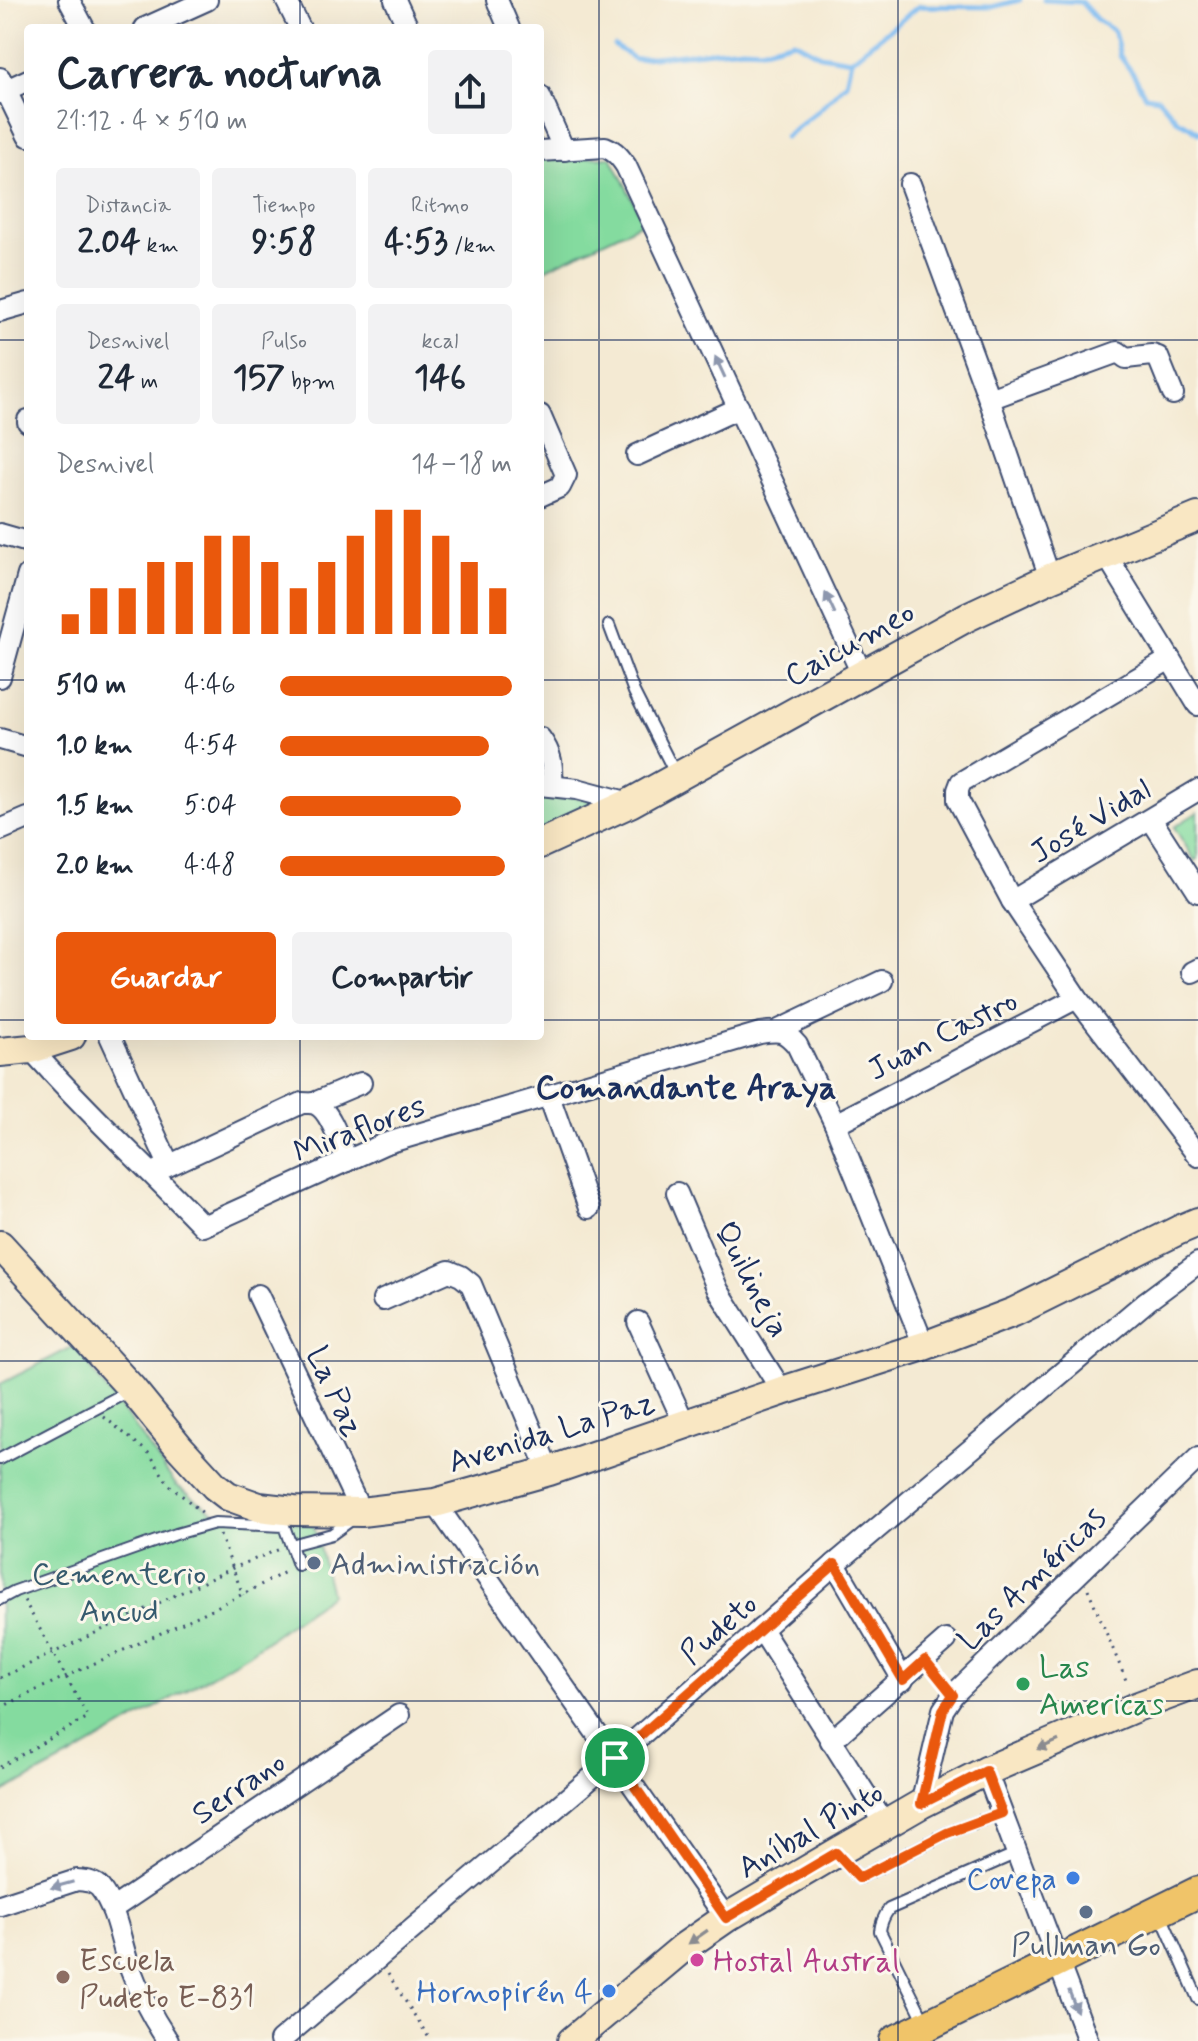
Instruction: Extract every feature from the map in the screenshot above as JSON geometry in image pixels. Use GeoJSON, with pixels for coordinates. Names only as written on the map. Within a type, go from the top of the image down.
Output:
{"type":"FeatureCollection","features":[{"type":"Feature","properties":{"kind":"main road"},"geometry":{"type":"LineString","coordinates":[[895,2041],[1198,1892]]}},
{"type":"Feature","properties":{"kind":"street"},"geometry":{"type":"LineString","coordinates":[[69,0],[82,24]]}},
{"type":"Feature","properties":{"kind":"street"},"geometry":{"type":"LineString","coordinates":[[156,24],[187,13],[207,0]]}},
{"type":"Feature","properties":{"kind":"street"},"geometry":{"type":"LineString","coordinates":[[286,0],[298,24]]}},
{"type":"Feature","properties":{"kind":"street"},"geometry":{"type":"LineString","coordinates":[[395,0],[406,24]]}},
{"type":"Feature","properties":{"kind":"street"},"geometry":{"type":"LineString","coordinates":[[497,0],[507,24]]}},
{"type":"Feature","properties":{"kind":"street"},"geometry":{"type":"LineString","coordinates":[[24,81],[2,87],[24,128]]}},
{"type":"Feature","properties":{"kind":"street"},"geometry":{"type":"LineString","coordinates":[[544,105],[564,150]]}},
{"type":"Feature","properties":{"kind":"street"},"geometry":{"type":"LineString","coordinates":[[544,151],[605,147],[618,155],[626,166],[862,674]]}},
{"type":"Feature","properties":{"kind":"street"},"geometry":{"type":"LineString","coordinates":[[910,184],[989,399],[1050,578]]}},
{"type":"Feature","properties":{"kind":"street"},"geometry":{"type":"LineString","coordinates":[[989,399],[1118,352],[1126,358],[1158,357],[1173,394]]}},
{"type":"Feature","properties":{"kind":"street"},"geometry":{"type":"LineString","coordinates":[[637,455],[739,408]]}},
{"type":"Feature","properties":{"kind":"street"},"geometry":{"type":"LineString","coordinates":[[544,424],[566,475],[560,487],[544,494]]}},
{"type":"Feature","properties":{"kind":"street","name":"Caicumeo"},"geometry":{"type":"LineString","coordinates":[[544,842],[630,803],[967,617],[1050,578],[1198,517]]}},
{"type":"Feature","properties":{"kind":"street"},"geometry":{"type":"LineString","coordinates":[[0,534],[24,541]]}},
{"type":"Feature","properties":{"kind":"street"},"geometry":{"type":"LineString","coordinates":[[1107,556],[1198,705]]}},
{"type":"Feature","properties":{"kind":"street"},"geometry":{"type":"LineString","coordinates":[[0,677],[24,590]]}},
{"type":"Feature","properties":{"kind":"street"},"geometry":{"type":"LineString","coordinates":[[1170,659],[961,782],[958,800],[1012,901],[1077,998],[1198,1156]]}},
{"type":"Feature","properties":{"kind":"street"},"geometry":{"type":"LineString","coordinates":[[0,739],[24,746]]}},
{"type":"Feature","properties":{"kind":"street"},"geometry":{"type":"LineString","coordinates":[[544,744],[550,756],[546,785],[577,789],[630,803]]}},
{"type":"Feature","properties":{"kind":"street","name":"José Vidal"},"geometry":{"type":"LineString","coordinates":[[1012,901],[1198,790]]}},
{"type":"Feature","properties":{"kind":"street"},"geometry":{"type":"LineString","coordinates":[[1151,819],[1198,892]]}},
{"type":"Feature","properties":{"kind":"street"},"geometry":{"type":"LineString","coordinates":[[0,830],[24,820]]}},
{"type":"Feature","properties":{"kind":"street","name":"Miraflores"},"geometry":{"type":"LineString","coordinates":[[31,1049],[61,1083],[161,1169],[203,1226],[384,1144],[779,1030],[882,981]]}},
{"type":"Feature","properties":{"kind":"street","name":"Juan Castro"},"geometry":{"type":"LineString","coordinates":[[835,1124],[1077,998]]}},
{"type":"Feature","properties":{"kind":"street"},"geometry":{"type":"LineString","coordinates":[[779,1030],[797,1045],[835,1124],[924,1346]]}},
{"type":"Feature","properties":{"kind":"street"},"geometry":{"type":"LineString","coordinates":[[0,1052],[31,1049],[59,1040]]}},
{"type":"Feature","properties":{"kind":"street"},"geometry":{"type":"LineString","coordinates":[[112,1040],[161,1169],[302,1103],[314,1103],[361,1083]]}},
{"type":"Feature","properties":{"kind":"street"},"geometry":{"type":"LineString","coordinates":[[549,1096],[589,1208]]}},
{"type":"Feature","properties":{"kind":"street"},"geometry":{"type":"LineString","coordinates":[[314,1103],[331,1122],[347,1161]]}},
{"type":"Feature","properties":{"kind":"street","name":"Quilineja"},"geometry":{"type":"LineString","coordinates":[[677,1193],[718,1290],[782,1391]]}},
{"type":"Feature","properties":{"kind":"street","name":"Avenida La Paz"},"geometry":{"type":"LineString","coordinates":[[0,1245],[132,1389],[204,1475],[228,1496],[259,1507],[361,1512],[435,1503],[549,1471],[924,1346],[1014,1312],[1198,1222]]}},
{"type":"Feature","properties":{"kind":"street","name":"Pudeto"},"geometry":{"type":"LineString","coordinates":[[280,2041],[615,1758],[835,1564],[1147,1301],[1197,1264]]}},
{"type":"Feature","properties":{"kind":"street"},"geometry":{"type":"LineString","coordinates":[[383,1300],[449,1271],[471,1284],[549,1471]]}},
{"type":"Feature","properties":{"kind":"street","name":"La Paz"},"geometry":{"type":"LineString","coordinates":[[258,1295],[361,1512]]}},
{"type":"Feature","properties":{"kind":"street"},"geometry":{"type":"LineString","coordinates":[[638,1322],[685,1425]]}},
{"type":"Feature","properties":{"kind":"street"},"geometry":{"type":"LineString","coordinates":[[1192,1463],[1198,1487]]}},
{"type":"Feature","properties":{"kind":"street","name":"Las Américas"},"geometry":{"type":"LineString","coordinates":[[921,1804],[943,1710],[953,1695],[1192,1463]]}},
{"type":"Feature","properties":{"kind":"street"},"geometry":{"type":"LineString","coordinates":[[435,1503],[726,1918]]}},
{"type":"Feature","properties":{"kind":"street"},"geometry":{"type":"LineString","coordinates":[[835,1564],[903,1680]]}},
{"type":"Feature","properties":{"kind":"street"},"geometry":{"type":"LineString","coordinates":[[761,1629],[885,1825]]}},
{"type":"Feature","properties":{"kind":"street"},"geometry":{"type":"LineString","coordinates":[[831,1741],[946,1640]]}},
{"type":"Feature","properties":{"kind":"street","name":"Aníbal Pinto"},"geometry":{"type":"LineString","coordinates":[[572,2041],[684,1947],[726,1918],[921,1804],[986,1771],[1198,1684]]}},
{"type":"Feature","properties":{"kind":"street","name":"Serrano"},"geometry":{"type":"LineString","coordinates":[[112,1909],[399,1715]]}},
{"type":"Feature","properties":{"kind":"street"},"geometry":{"type":"LineString","coordinates":[[986,1771],[1088,2041]]}},
{"type":"Feature","properties":{"kind":"street"},"geometry":{"type":"LineString","coordinates":[[0,1905],[77,1880],[90,1881],[99,1886],[112,1909],[129,1966],[152,2017],[168,2041]]}},
{"type":"Feature","properties":{"kind":"lane"},"geometry":{"type":"LineString","coordinates":[[609,625],[634,692],[676,777]]}},
{"type":"Feature","properties":{"kind":"lane"},"geometry":{"type":"LineString","coordinates":[[0,1459],[132,1389]]}},
{"type":"Feature","properties":{"kind":"lane"},"geometry":{"type":"LineString","coordinates":[[291,1545],[332,1534],[361,1512]]}},
{"type":"Feature","properties":{"kind":"lane"},"geometry":{"type":"LineString","coordinates":[[0,1599],[176,1534],[215,1523],[284,1526],[298,1565]]}},
{"type":"Feature","properties":{"kind":"lane"},"geometry":{"type":"LineString","coordinates":[[836,1853],[859,1878],[947,1833],[1002,1813]]}},
{"type":"Feature","properties":{"kind":"lane"},"geometry":{"type":"LineString","coordinates":[[927,2025],[880,1931],[881,1923],[889,1909],[1017,1853]]}},
{"type":"Feature","properties":{"kind":"lane"},"geometry":{"type":"LineString","coordinates":[[1160,1911],[1198,1999]]}},
{"type":"Feature","properties":{"kind":"path"},"geometry":{"type":"LineString","coordinates":[[95,1410],[150,1454],[168,1484],[215,1523],[243,1595]]}},
{"type":"Feature","properties":{"kind":"path"},"geometry":{"type":"LineString","coordinates":[[0,1678],[233,1568],[291,1545]]}},
{"type":"Feature","properties":{"kind":"path"},"geometry":{"type":"LineString","coordinates":[[0,1708],[243,1595],[298,1565]]}},
{"type":"Feature","properties":{"kind":"path"},"geometry":{"type":"LineString","coordinates":[[1081,1572],[1136,1707]]}},
{"type":"Feature","properties":{"kind":"path"},"geometry":{"type":"LineString","coordinates":[[0,1767],[88,1717],[18,1590]]}},
{"type":"Feature","properties":{"kind":"path"},"geometry":{"type":"LineString","coordinates":[[377,1958],[431,2041]]}},
{"type":"Feature","properties":{"kind":"green space"},"geometry":{"type":"Polygon","coordinates":[[[611,157],[644,222],[544,270],[544,158],[611,157]]]}},
{"type":"Feature","properties":{"kind":"green space"},"geometry":{"type":"Polygon","coordinates":[[[544,793],[599,801],[544,835],[544,793]]]}},
{"type":"Feature","properties":{"kind":"green space"},"geometry":{"type":"Polygon","coordinates":[[[1198,812],[1198,859],[1195,861],[1174,827],[1198,812]]]}},
{"type":"Feature","properties":{"kind":"green space","name":"Cementerio Ancud"},"geometry":{"type":"Polygon","coordinates":[[[76,1345],[176,1485],[218,1515],[313,1523],[331,1594],[248,1654],[0,1794],[0,1384],[76,1345]]]}},
{"type":"Feature","properties":{"kind":"waterway"},"geometry":{"type":"LineString","coordinates":[[615,46],[634,59],[742,48],[763,49],[794,41],[820,55],[851,60],[919,6],[992,7],[1020,0]]}},
{"type":"Feature","properties":{"kind":"waterway"},"geometry":{"type":"LineString","coordinates":[[1044,0],[1081,2],[1096,19],[1114,31],[1120,56],[1145,96],[1158,98],[1178,121],[1198,133]]}},
{"type":"Feature","properties":{"kind":"waterway"},"geometry":{"type":"LineString","coordinates":[[785,137],[846,83],[851,60]]}},
{"type":"Feature","properties":{"kind":"place","name":"Administración"},"geometry":{"type":"Point","coordinates":[314,1563]}},
{"type":"Feature","properties":{"kind":"place","name":"Las Americas"},"geometry":{"type":"Point","coordinates":[1023,1684]}},
{"type":"Feature","properties":{"kind":"place","name":"Covepa"},"geometry":{"type":"Point","coordinates":[1073,1878]}},
{"type":"Feature","properties":{"kind":"place","name":"Pullman Go"},"geometry":{"type":"Point","coordinates":[1086,1912]}},
{"type":"Feature","properties":{"kind":"place","name":"Hostal Austral"},"geometry":{"type":"Point","coordinates":[697,1960]}},
{"type":"Feature","properties":{"kind":"place","name":"Escuela Pudeto E-831"},"geometry":{"type":"Point","coordinates":[63,1977]}},
{"type":"Feature","properties":{"kind":"place","name":"Hornopirén 4"},"geometry":{"type":"Point","coordinates":[609,1991]}},
{"type":"Feature","properties":{"kind":"district","name":"Comandante Araya"},"geometry":{"type":"Point","coordinates":[686,1086]}},
{"type":"Feature","properties":{"kind":"route"},"geometry":{"type":"LineString","coordinates":[[835,1564],[903,1680],[925,1660],[953,1695],[943,1710],[921,1804],[986,1771],[1002,1813],[947,1833],[859,1878],[836,1853],[726,1918],[615,1758],[835,1564]]}}]}
